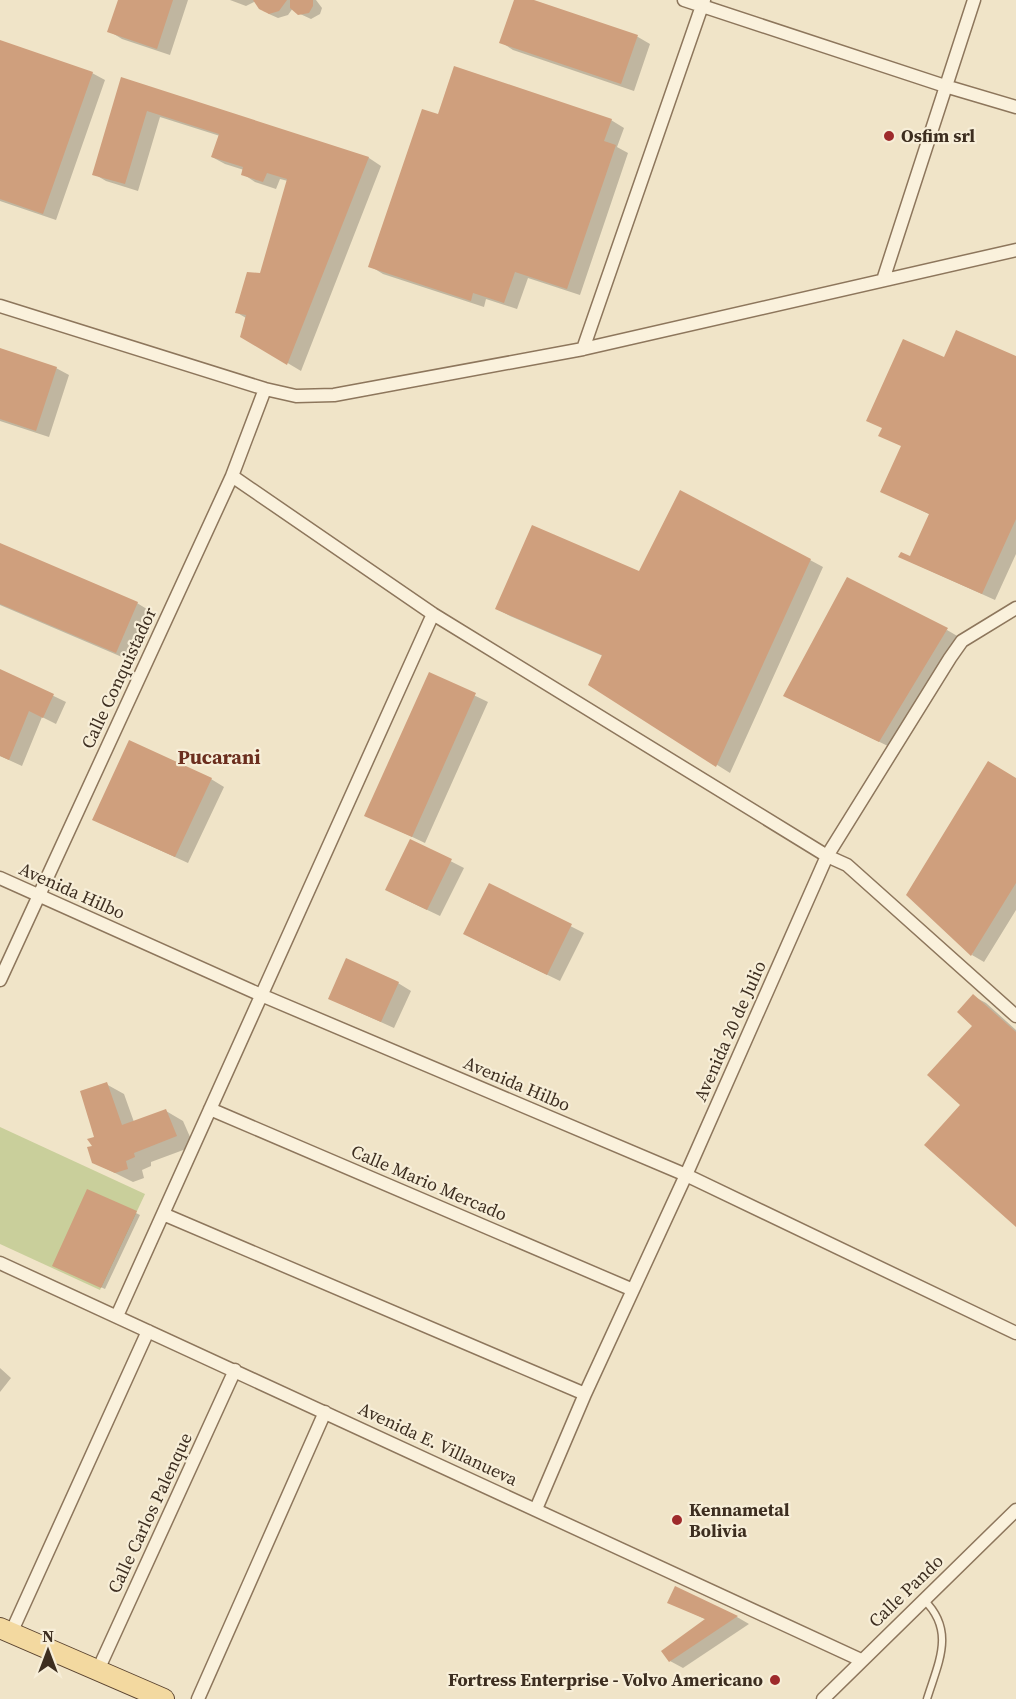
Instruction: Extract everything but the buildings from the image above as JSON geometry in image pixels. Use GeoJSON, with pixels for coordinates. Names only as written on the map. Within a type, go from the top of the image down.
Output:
{"type":"FeatureCollection","features":[{"type":"Feature","properties":{"kind":"main road"},"geometry":{"type":"LineString","coordinates":[[6,1630],[164,1699]]}},
{"type":"Feature","properties":{"kind":"street"},"geometry":{"type":"LineString","coordinates":[[684,0],[703,3],[945,86],[1016,107]]}},
{"type":"Feature","properties":{"kind":"street"},"geometry":{"type":"LineString","coordinates":[[883,280],[974,0]]}},
{"type":"Feature","properties":{"kind":"street"},"geometry":{"type":"LineString","coordinates":[[583,349],[703,3]]}},
{"type":"Feature","properties":{"kind":"street"},"geometry":{"type":"LineString","coordinates":[[0,306],[265,389],[296,396],[334,395],[583,349],[1016,250]]}},
{"type":"Feature","properties":{"kind":"street","name":"Calle Conquistador"},"geometry":{"type":"LineString","coordinates":[[0,980],[232,476],[265,389]]}},
{"type":"Feature","properties":{"kind":"street"},"geometry":{"type":"LineString","coordinates":[[232,476],[433,614],[828,856],[847,865],[1016,1016]]}},
{"type":"Feature","properties":{"kind":"street","name":"Avenida 20 de Julio"},"geometry":{"type":"LineString","coordinates":[[536,1509],[585,1394],[686,1175],[828,856],[962,641],[1016,608]]}},
{"type":"Feature","properties":{"kind":"street"},"geometry":{"type":"LineString","coordinates":[[117,1317],[433,614]]}},
{"type":"Feature","properties":{"kind":"street","name":"Avenida Hilbo"},"geometry":{"type":"LineString","coordinates":[[0,878],[261,995],[686,1175],[1016,1333]]}},
{"type":"Feature","properties":{"kind":"street","name":"Calle Mario Mercado"},"geometry":{"type":"LineString","coordinates":[[210,1109],[633,1290]]}},
{"type":"Feature","properties":{"kind":"street"},"geometry":{"type":"LineString","coordinates":[[163,1214],[585,1394]]}},
{"type":"Feature","properties":{"kind":"street","name":"Avenida E. Villanueva"},"geometry":{"type":"LineString","coordinates":[[0,1263],[861,1660]]}},
{"type":"Feature","properties":{"kind":"street"},"geometry":{"type":"LineString","coordinates":[[6,1630],[148,1331]]}},
{"type":"Feature","properties":{"kind":"street","name":"Calle Carlos Palenque"},"geometry":{"type":"LineString","coordinates":[[98,1670],[235,1370]]}},
{"type":"Feature","properties":{"kind":"street"},"geometry":{"type":"LineString","coordinates":[[198,1699],[325,1412]]}},
{"type":"Feature","properties":{"kind":"street","name":"Calle Pando"},"geometry":{"type":"LineString","coordinates":[[823,1699],[1016,1510]]}},
{"type":"Feature","properties":{"kind":"lane"},"geometry":{"type":"LineString","coordinates":[[924,1599],[938,1616],[943,1637],[942,1651],[927,1699]]}},
{"type":"Feature","properties":{"kind":"green space"},"geometry":{"type":"Polygon","coordinates":[[[0,1127],[145,1194],[100,1290],[0,1244],[0,1127]]]}},
{"type":"Feature","properties":{"kind":"place","name":"Osfim srl"},"geometry":{"type":"Point","coordinates":[889,136]}},
{"type":"Feature","properties":{"kind":"place","name":"Kennametal Bolivia"},"geometry":{"type":"Point","coordinates":[677,1520]}},
{"type":"Feature","properties":{"kind":"place","name":"Fortress Enterprise - Volvo Americano"},"geometry":{"type":"Point","coordinates":[775,1680]}},
{"type":"Feature","properties":{"kind":"district","name":"Pucarani"},"geometry":{"type":"Point","coordinates":[219,757]}}]}
